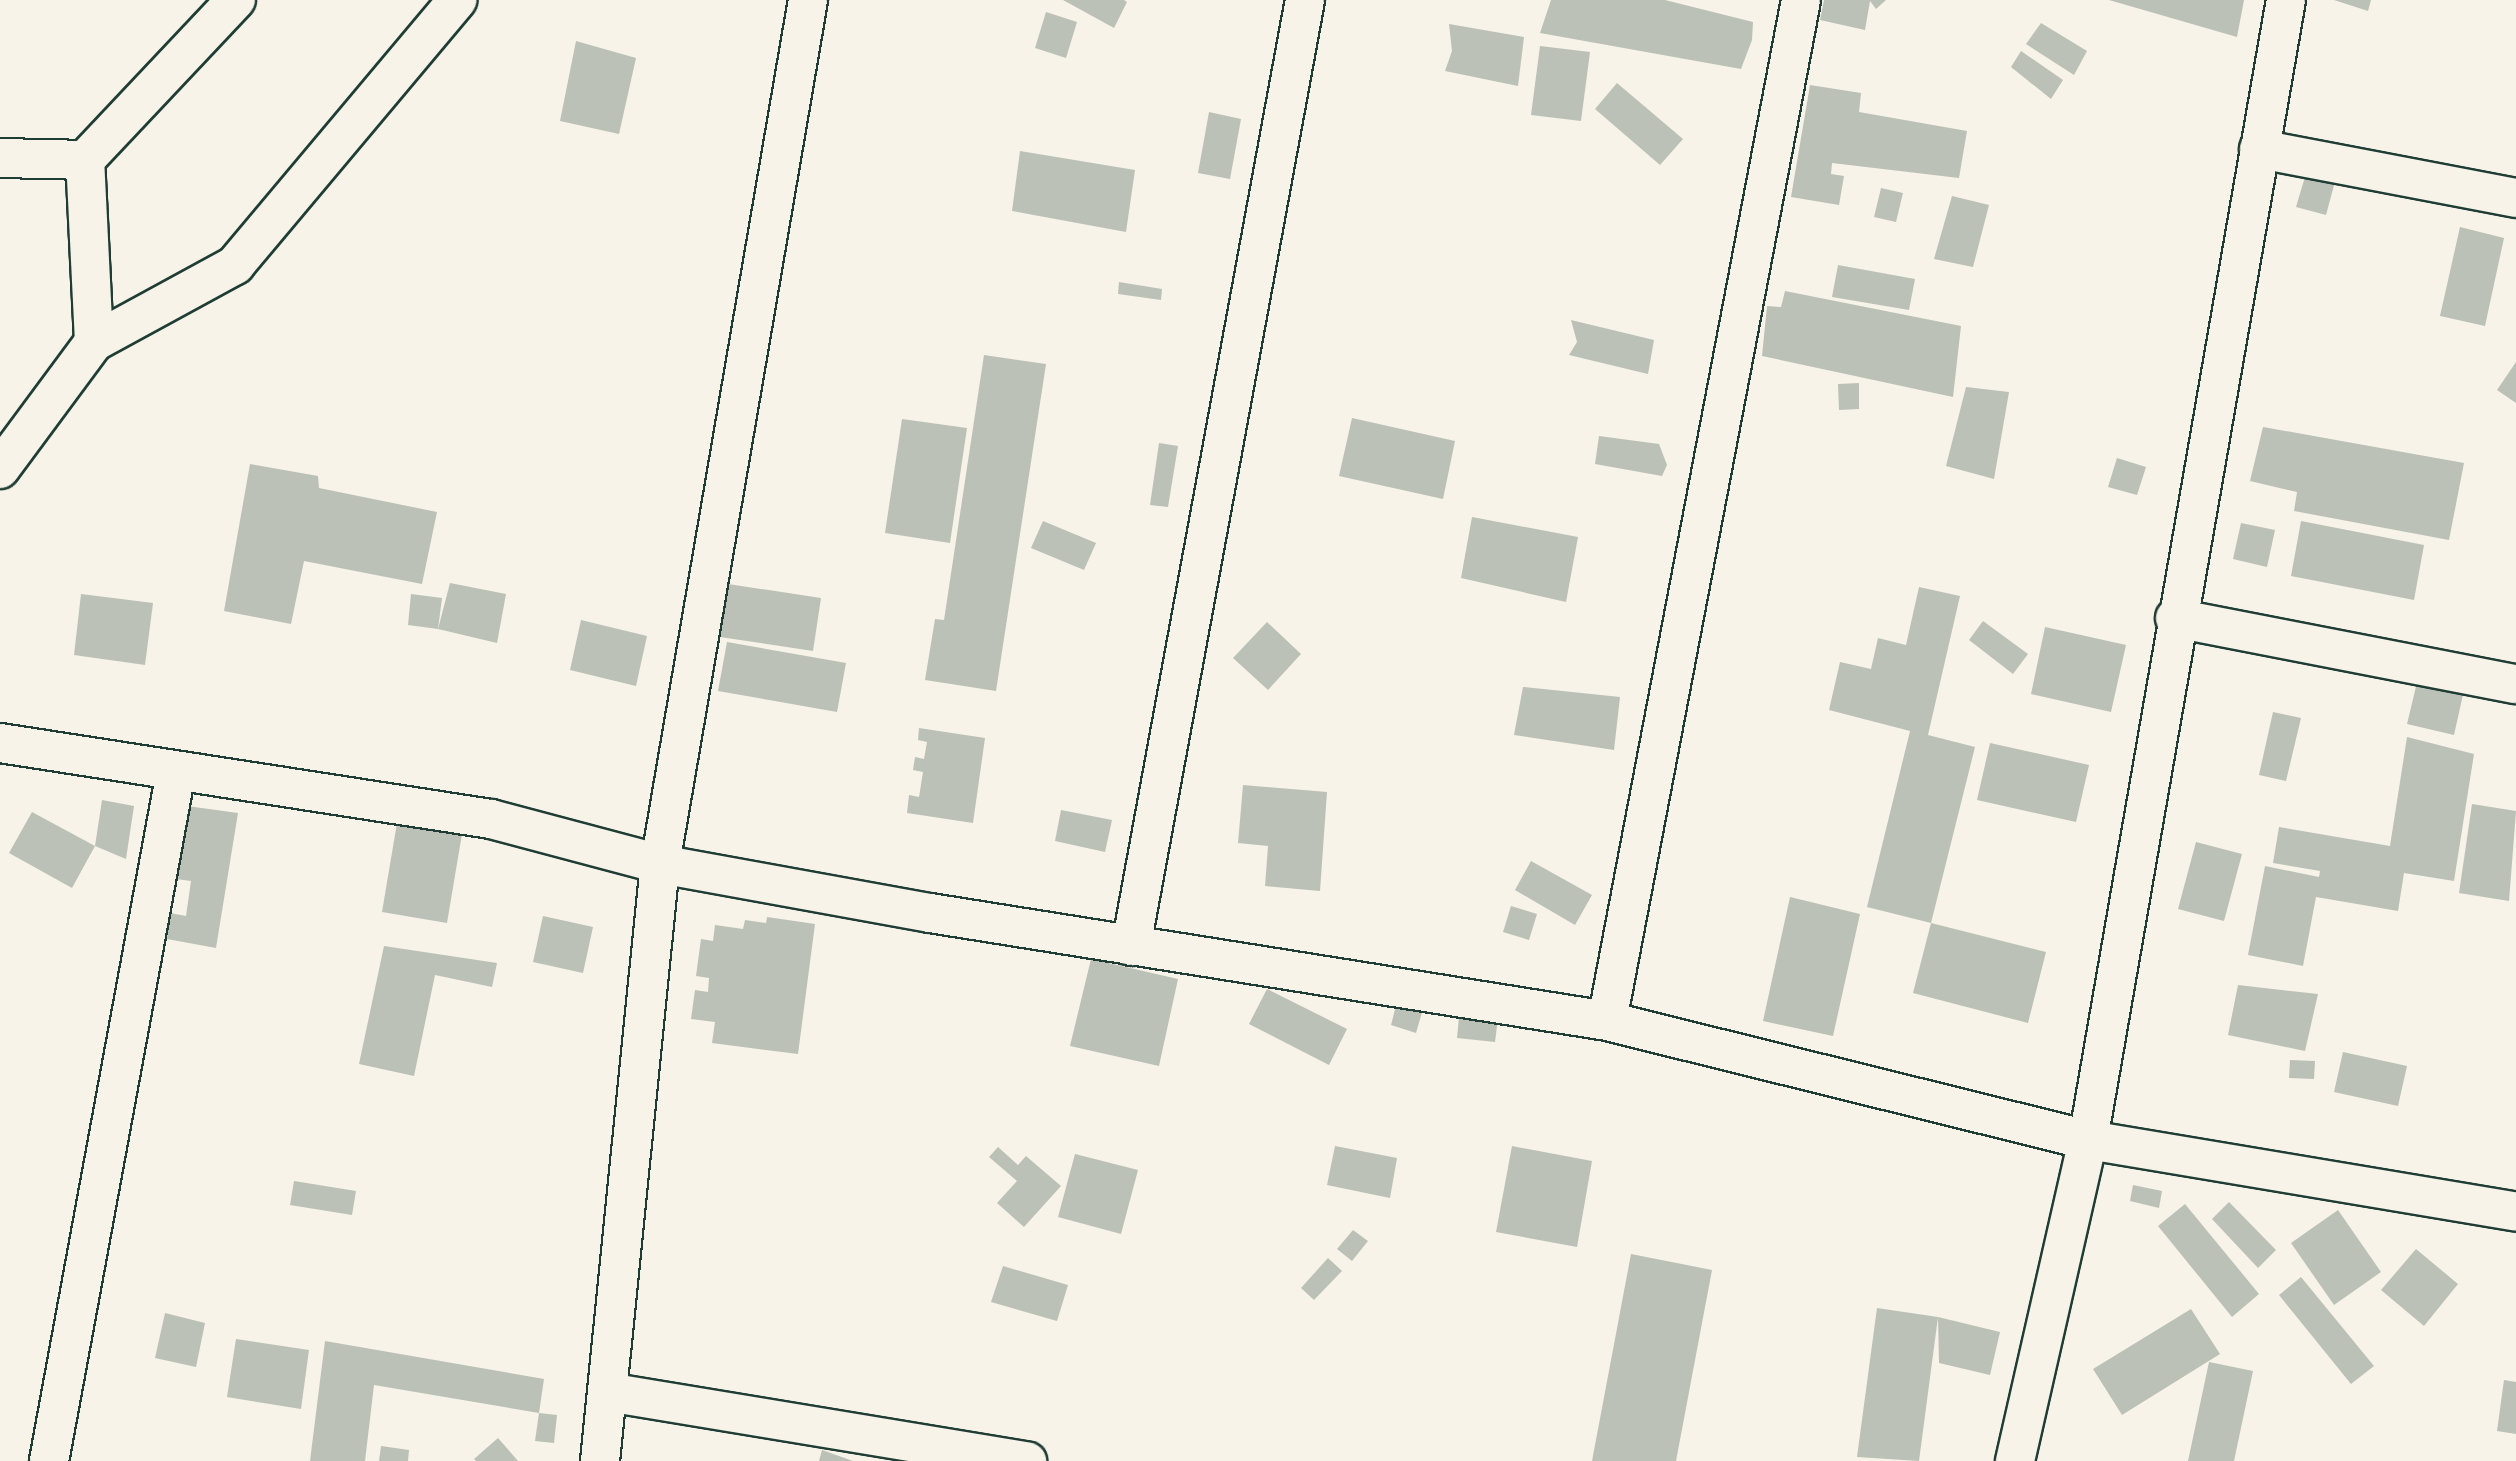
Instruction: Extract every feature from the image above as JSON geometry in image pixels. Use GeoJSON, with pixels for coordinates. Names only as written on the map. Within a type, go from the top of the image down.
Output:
{"type":"FeatureCollection","features":[{"type":"Feature","properties":{"kind":"street"},"geometry":{"type":"LineString","coordinates":[[94,342],[85,160],[236,0]]}},
{"type":"Feature","properties":{"kind":"street"},"geometry":{"type":"LineString","coordinates":[[0,469],[94,342],[234,265],[457,0]]}},
{"type":"Feature","properties":{"kind":"street"},"geometry":{"type":"LineString","coordinates":[[600,1461],[660,864],[808,0]]}},
{"type":"Feature","properties":{"kind":"street"},"geometry":{"type":"LineString","coordinates":[[1130,946],[1305,0]]}},
{"type":"Feature","properties":{"kind":"street"},"geometry":{"type":"LineString","coordinates":[[1607,1021],[1801,0]]}},
{"type":"Feature","properties":{"kind":"street"},"geometry":{"type":"LineString","coordinates":[[2015,1461],[2088,1140],[2175,618],[2286,0]]}},
{"type":"Feature","properties":{"kind":"street"},"geometry":{"type":"LineString","coordinates":[[2259,149],[2516,198]]}},
{"type":"Feature","properties":{"kind":"street"},"geometry":{"type":"LineString","coordinates":[[0,158],[85,160]]}},
{"type":"Feature","properties":{"kind":"street"},"geometry":{"type":"LineString","coordinates":[[2175,618],[2516,684]]}},
{"type":"Feature","properties":{"kind":"street"},"geometry":{"type":"LineString","coordinates":[[0,743],[491,819],[660,864],[1130,946],[1607,1021],[2088,1140],[2516,1212]]}},
{"type":"Feature","properties":{"kind":"street"},"geometry":{"type":"LineString","coordinates":[[49,1461],[176,772]]}},
{"type":"Feature","properties":{"kind":"street"},"geometry":{"type":"LineString","coordinates":[[608,1392],[1027,1461]]}},
{"type":"Feature","properties":{"kind":"building"},"geometry":{"type":"Polygon","coordinates":[[[1063,0],[1124,0],[1127,2],[1114,28],[1063,0]]]}},
{"type":"Feature","properties":{"kind":"building"},"geometry":{"type":"Polygon","coordinates":[[[1551,0],[1665,0],[1753,22],[1752,40],[1741,69],[1540,33],[1551,0]]]}},
{"type":"Feature","properties":{"kind":"building"},"geometry":{"type":"Polygon","coordinates":[[[1824,0],[1886,0],[1876,9],[1870,1],[1865,30],[1820,20],[1824,0]]]}},
{"type":"Feature","properties":{"kind":"building"},"geometry":{"type":"Polygon","coordinates":[[[2109,0],[2244,0],[2237,37],[2109,0]]]}},
{"type":"Feature","properties":{"kind":"building"},"geometry":{"type":"Polygon","coordinates":[[[2334,0],[2371,0],[2368,11],[2334,0]]]}},
{"type":"Feature","properties":{"kind":"building"},"geometry":{"type":"Polygon","coordinates":[[[1046,12],[1077,22],[1066,58],[1035,48],[1046,12]]]}},
{"type":"Feature","properties":{"kind":"building"},"geometry":{"type":"Polygon","coordinates":[[[2041,23],[2087,51],[2074,75],[2026,44],[2041,23]]]}},
{"type":"Feature","properties":{"kind":"building"},"geometry":{"type":"Polygon","coordinates":[[[1449,24],[1524,37],[1518,86],[1445,71],[1452,51],[1449,24]]]}},
{"type":"Feature","properties":{"kind":"building"},"geometry":{"type":"Polygon","coordinates":[[[576,41],[636,58],[619,134],[560,121],[576,41]]]}},
{"type":"Feature","properties":{"kind":"building"},"geometry":{"type":"Polygon","coordinates":[[[1540,46],[1590,52],[1581,121],[1531,115],[1540,46]]]}},
{"type":"Feature","properties":{"kind":"building"},"geometry":{"type":"Polygon","coordinates":[[[2021,51],[2063,80],[2051,99],[2011,67],[2021,51]]]}},
{"type":"Feature","properties":{"kind":"building"},"geometry":{"type":"Polygon","coordinates":[[[1617,83],[1683,139],[1660,165],[1595,109],[1617,83]]]}},
{"type":"Feature","properties":{"kind":"building"},"geometry":{"type":"Polygon","coordinates":[[[1810,85],[1861,93],[1859,112],[1967,131],[1959,178],[1832,163],[1831,174],[1844,176],[1839,205],[1791,197],[1810,85]]]}},
{"type":"Feature","properties":{"kind":"building"},"geometry":{"type":"Polygon","coordinates":[[[1209,112],[1241,119],[1230,179],[1198,173],[1209,112]]]}},
{"type":"Feature","properties":{"kind":"building"},"geometry":{"type":"Polygon","coordinates":[[[1020,151],[1135,170],[1126,232],[1012,211],[1020,151]]]}},
{"type":"Feature","properties":{"kind":"building"},"geometry":{"type":"Polygon","coordinates":[[[2307,170],[2336,178],[2326,215],[2296,207],[2307,170]]]}},
{"type":"Feature","properties":{"kind":"building"},"geometry":{"type":"Polygon","coordinates":[[[1881,188],[1903,193],[1896,222],[1874,217],[1881,188]]]}},
{"type":"Feature","properties":{"kind":"building"},"geometry":{"type":"Polygon","coordinates":[[[1952,196],[1989,205],[1973,267],[1934,259],[1952,196]]]}},
{"type":"Feature","properties":{"kind":"building"},"geometry":{"type":"Polygon","coordinates":[[[2460,227],[2504,238],[2485,326],[2440,316],[2460,227]]]}},
{"type":"Feature","properties":{"kind":"building"},"geometry":{"type":"Polygon","coordinates":[[[1838,265],[1915,279],[1909,310],[1832,297],[1838,265]]]}},
{"type":"Feature","properties":{"kind":"building"},"geometry":{"type":"Polygon","coordinates":[[[1119,282],[1162,289],[1161,300],[1118,294],[1119,282]]]}},
{"type":"Feature","properties":{"kind":"building"},"geometry":{"type":"Polygon","coordinates":[[[1785,291],[1961,326],[1953,397],[1762,356],[1767,306],[1781,307],[1785,291]]]}},
{"type":"Feature","properties":{"kind":"building"},"geometry":{"type":"Polygon","coordinates":[[[1571,320],[1654,340],[1648,374],[1569,355],[1577,342],[1571,320]]]}},
{"type":"Feature","properties":{"kind":"building"},"geometry":{"type":"Polygon","coordinates":[[[984,355],[1046,364],[996,691],[925,680],[935,619],[944,620],[984,355]]]}},
{"type":"Feature","properties":{"kind":"building"},"geometry":{"type":"Polygon","coordinates":[[[2516,362],[2516,403],[2497,390],[2516,362]]]}},
{"type":"Feature","properties":{"kind":"building"},"geometry":{"type":"Polygon","coordinates":[[[1859,383],[1859,409],[1839,410],[1838,384],[1859,383]]]}},
{"type":"Feature","properties":{"kind":"building"},"geometry":{"type":"Polygon","coordinates":[[[1966,387],[2009,392],[1994,479],[1946,466],[1966,387]]]}},
{"type":"Feature","properties":{"kind":"building"},"geometry":{"type":"Polygon","coordinates":[[[1352,418],[1455,441],[1443,499],[1339,476],[1352,418]]]}},
{"type":"Feature","properties":{"kind":"building"},"geometry":{"type":"Polygon","coordinates":[[[902,419],[967,428],[950,543],[885,533],[902,419]]]}},
{"type":"Feature","properties":{"kind":"building"},"geometry":{"type":"Polygon","coordinates":[[[2263,427],[2464,463],[2449,540],[2294,511],[2297,492],[2250,481],[2263,427]]]}},
{"type":"Feature","properties":{"kind":"building"},"geometry":{"type":"Polygon","coordinates":[[[1599,436],[1659,444],[1667,465],[1662,476],[1595,464],[1599,436]]]}},
{"type":"Feature","properties":{"kind":"building"},"geometry":{"type":"Polygon","coordinates":[[[1159,443],[1178,446],[1168,507],[1150,505],[1159,443]]]}},
{"type":"Feature","properties":{"kind":"building"},"geometry":{"type":"Polygon","coordinates":[[[2117,458],[2146,467],[2137,495],[2108,487],[2117,458]]]}},
{"type":"Feature","properties":{"kind":"building"},"geometry":{"type":"Polygon","coordinates":[[[250,464],[318,476],[319,488],[437,512],[422,584],[304,561],[291,624],[224,611],[250,464]]]}},
{"type":"Feature","properties":{"kind":"building"},"geometry":{"type":"Polygon","coordinates":[[[1472,517],[1578,537],[1566,602],[1461,578],[1472,517]]]}},
{"type":"Feature","properties":{"kind":"building"},"geometry":{"type":"Polygon","coordinates":[[[1043,521],[1096,543],[1084,570],[1031,548],[1043,521]]]}},
{"type":"Feature","properties":{"kind":"building"},"geometry":{"type":"Polygon","coordinates":[[[2301,521],[2424,545],[2414,600],[2291,576],[2301,521]]]}},
{"type":"Feature","properties":{"kind":"building"},"geometry":{"type":"Polygon","coordinates":[[[2241,523],[2275,530],[2267,567],[2233,559],[2241,523]]]}},
{"type":"Feature","properties":{"kind":"building"},"geometry":{"type":"Polygon","coordinates":[[[450,583],[506,594],[497,643],[438,629],[450,583]]]}},
{"type":"Feature","properties":{"kind":"building"},"geometry":{"type":"Polygon","coordinates":[[[728,584],[821,598],[813,651],[720,637],[728,584]]]}},
{"type":"Feature","properties":{"kind":"building"},"geometry":{"type":"Polygon","coordinates":[[[1919,587],[1960,596],[1928,735],[1975,747],[1931,923],[1867,907],[1910,731],[1829,710],[1840,662],[1871,669],[1878,638],[1906,645],[1919,587]]]}},
{"type":"Feature","properties":{"kind":"building"},"geometry":{"type":"Polygon","coordinates":[[[81,594],[153,603],[145,665],[74,655],[81,594]]]}},
{"type":"Feature","properties":{"kind":"building"},"geometry":{"type":"Polygon","coordinates":[[[411,594],[442,598],[438,629],[408,625],[411,594]]]}},
{"type":"Feature","properties":{"kind":"building"},"geometry":{"type":"Polygon","coordinates":[[[581,620],[647,636],[636,686],[570,670],[581,620]]]}},
{"type":"Feature","properties":{"kind":"building"},"geometry":{"type":"Polygon","coordinates":[[[1983,621],[2028,654],[2013,674],[1969,640],[1983,621]]]}},
{"type":"Feature","properties":{"kind":"building"},"geometry":{"type":"Polygon","coordinates":[[[1267,622],[1301,654],[1268,690],[1233,658],[1267,622]]]}},
{"type":"Feature","properties":{"kind":"building"},"geometry":{"type":"Polygon","coordinates":[[[2045,627],[2126,645],[2111,712],[2031,694],[2045,627]]]}},
{"type":"Feature","properties":{"kind":"building"},"geometry":{"type":"Polygon","coordinates":[[[727,642],[846,663],[837,712],[718,691],[727,642]]]}},
{"type":"Feature","properties":{"kind":"building"},"geometry":{"type":"Polygon","coordinates":[[[2420,670],[2466,681],[2454,735],[2407,724],[2420,670]]]}},
{"type":"Feature","properties":{"kind":"building"},"geometry":{"type":"Polygon","coordinates":[[[1523,687],[1620,697],[1614,750],[1514,735],[1523,687]]]}},
{"type":"Feature","properties":{"kind":"building"},"geometry":{"type":"Polygon","coordinates":[[[2273,712],[2301,718],[2286,781],[2259,775],[2273,712]]]}},
{"type":"Feature","properties":{"kind":"building"},"geometry":{"type":"Polygon","coordinates":[[[919,728],[985,738],[973,823],[907,813],[909,795],[919,797],[923,772],[913,770],[915,757],[924,759],[927,742],[918,740],[919,728]]]}},
{"type":"Feature","properties":{"kind":"building"},"geometry":{"type":"Polygon","coordinates":[[[2407,737],[2474,754],[2454,881],[2404,873],[2398,911],[2316,897],[2303,966],[2248,955],[2265,866],[2319,877],[2320,871],[2273,863],[2279,827],[2390,846],[2407,737]]]}},
{"type":"Feature","properties":{"kind":"building"},"geometry":{"type":"Polygon","coordinates":[[[1990,743],[2089,765],[2076,822],[1977,800],[1990,743]]]}},
{"type":"Feature","properties":{"kind":"building"},"geometry":{"type":"Polygon","coordinates":[[[1243,785],[1327,792],[1320,891],[1265,886],[1268,846],[1238,843],[1243,785]]]}},
{"type":"Feature","properties":{"kind":"building"},"geometry":{"type":"Polygon","coordinates":[[[102,800],[134,806],[126,859],[95,846],[102,800]]]}},
{"type":"Feature","properties":{"kind":"building"},"geometry":{"type":"Polygon","coordinates":[[[2472,804],[2516,811],[2509,901],[2459,893],[2472,804]]]}},
{"type":"Feature","properties":{"kind":"building"},"geometry":{"type":"Polygon","coordinates":[[[187,806],[238,813],[216,948],[167,939],[170,913],[186,916],[191,881],[176,879],[187,806]]]}},
{"type":"Feature","properties":{"kind":"building"},"geometry":{"type":"Polygon","coordinates":[[[1061,810],[1112,820],[1105,852],[1055,841],[1061,810]]]}},
{"type":"Feature","properties":{"kind":"building"},"geometry":{"type":"Polygon","coordinates":[[[399,811],[464,822],[447,923],[382,912],[399,811]]]}},
{"type":"Feature","properties":{"kind":"building"},"geometry":{"type":"Polygon","coordinates":[[[32,812],[95,846],[72,888],[9,853],[32,812]]]}},
{"type":"Feature","properties":{"kind":"building"},"geometry":{"type":"Polygon","coordinates":[[[2196,842],[2242,854],[2224,921],[2178,909],[2196,842]]]}},
{"type":"Feature","properties":{"kind":"building"},"geometry":{"type":"Polygon","coordinates":[[[1531,861],[1592,895],[1575,925],[1515,890],[1531,861]]]}},
{"type":"Feature","properties":{"kind":"building"},"geometry":{"type":"Polygon","coordinates":[[[1790,897],[1860,914],[1833,1036],[1763,1021],[1790,897]]]}},
{"type":"Feature","properties":{"kind":"building"},"geometry":{"type":"Polygon","coordinates":[[[1511,906],[1537,914],[1529,940],[1503,932],[1511,906]]]}},
{"type":"Feature","properties":{"kind":"building"},"geometry":{"type":"Polygon","coordinates":[[[543,916],[593,927],[583,973],[533,962],[543,916]]]}},
{"type":"Feature","properties":{"kind":"building"},"geometry":{"type":"Polygon","coordinates":[[[767,917],[815,924],[798,1054],[712,1043],[715,1022],[691,1019],[695,990],[708,992],[709,978],[696,976],[701,939],[713,941],[715,925],[743,929],[745,920],[766,923],[767,917]]]}},
{"type":"Feature","properties":{"kind":"building"},"geometry":{"type":"Polygon","coordinates":[[[1931,923],[2046,952],[2028,1023],[1913,993],[1931,923]]]}},
{"type":"Feature","properties":{"kind":"building"},"geometry":{"type":"Polygon","coordinates":[[[384,946],[497,963],[492,987],[435,975],[414,1076],[359,1064],[384,946]]]}},
{"type":"Feature","properties":{"kind":"building"},"geometry":{"type":"Polygon","coordinates":[[[1091,959],[1178,979],[1159,1066],[1070,1046],[1091,959]]]}},
{"type":"Feature","properties":{"kind":"building"},"geometry":{"type":"Polygon","coordinates":[[[2238,985],[2318,994],[2305,1051],[2228,1035],[2238,985]]]}},
{"type":"Feature","properties":{"kind":"building"},"geometry":{"type":"Polygon","coordinates":[[[1267,989],[1347,1029],[1329,1065],[1249,1024],[1267,989]]]}},
{"type":"Feature","properties":{"kind":"building"},"geometry":{"type":"Polygon","coordinates":[[[1399,994],[1425,1002],[1416,1033],[1391,1025],[1399,994]]]}},
{"type":"Feature","properties":{"kind":"building"},"geometry":{"type":"Polygon","coordinates":[[[1460,1006],[1499,1010],[1495,1042],[1457,1038],[1460,1006]]]}},
{"type":"Feature","properties":{"kind":"building"},"geometry":{"type":"Polygon","coordinates":[[[2343,1052],[2407,1066],[2398,1106],[2334,1092],[2343,1052]]]}},
{"type":"Feature","properties":{"kind":"building"},"geometry":{"type":"Polygon","coordinates":[[[2290,1060],[2315,1061],[2314,1079],[2289,1078],[2290,1060]]]}},
{"type":"Feature","properties":{"kind":"building"},"geometry":{"type":"Polygon","coordinates":[[[1335,1146],[1397,1158],[1390,1198],[1327,1185],[1335,1146]]]}},
{"type":"Feature","properties":{"kind":"building"},"geometry":{"type":"Polygon","coordinates":[[[1512,1146],[1592,1161],[1577,1247],[1496,1232],[1512,1146]]]}},
{"type":"Feature","properties":{"kind":"building"},"geometry":{"type":"Polygon","coordinates":[[[998,1147],[1018,1165],[1026,1156],[1061,1186],[1024,1227],[997,1203],[1017,1181],[989,1157],[998,1147]]]}},
{"type":"Feature","properties":{"kind":"building"},"geometry":{"type":"Polygon","coordinates":[[[1075,1154],[1138,1170],[1121,1234],[1058,1217],[1075,1154]]]}},
{"type":"Feature","properties":{"kind":"building"},"geometry":{"type":"Polygon","coordinates":[[[294,1181],[356,1191],[352,1215],[290,1205],[294,1181]]]}},
{"type":"Feature","properties":{"kind":"building"},"geometry":{"type":"Polygon","coordinates":[[[2133,1185],[2162,1191],[2159,1208],[2130,1201],[2133,1185]]]}},
{"type":"Feature","properties":{"kind":"building"},"geometry":{"type":"Polygon","coordinates":[[[2229,1202],[2276,1250],[2258,1268],[2212,1219],[2229,1202]]]}},
{"type":"Feature","properties":{"kind":"building"},"geometry":{"type":"Polygon","coordinates":[[[2185,1204],[2259,1294],[2232,1317],[2158,1226],[2185,1204]]]}},
{"type":"Feature","properties":{"kind":"building"},"geometry":{"type":"Polygon","coordinates":[[[2338,1210],[2381,1272],[2334,1305],[2291,1243],[2338,1210]]]}},
{"type":"Feature","properties":{"kind":"building"},"geometry":{"type":"Polygon","coordinates":[[[1353,1230],[1368,1241],[1352,1261],[1337,1249],[1353,1230]]]}},
{"type":"Feature","properties":{"kind":"building"},"geometry":{"type":"Polygon","coordinates":[[[2416,1249],[2458,1284],[2424,1326],[2381,1290],[2416,1249]]]}},
{"type":"Feature","properties":{"kind":"building"},"geometry":{"type":"Polygon","coordinates":[[[1631,1254],[1712,1270],[1676,1461],[1592,1461],[1631,1254]]]}},
{"type":"Feature","properties":{"kind":"building"},"geometry":{"type":"Polygon","coordinates":[[[1328,1258],[1342,1271],[1314,1300],[1301,1288],[1328,1258]]]}},
{"type":"Feature","properties":{"kind":"building"},"geometry":{"type":"Polygon","coordinates":[[[1003,1266],[1068,1285],[1057,1321],[991,1302],[1003,1266]]]}},
{"type":"Feature","properties":{"kind":"building"},"geometry":{"type":"Polygon","coordinates":[[[2301,1277],[2374,1366],[2351,1384],[2279,1295],[2301,1277]]]}},
{"type":"Feature","properties":{"kind":"building"},"geometry":{"type":"Polygon","coordinates":[[[1877,1308],[1938,1317],[1919,1461],[1857,1457],[1877,1308]]]}},
{"type":"Feature","properties":{"kind":"building"},"geometry":{"type":"Polygon","coordinates":[[[2191,1309],[2220,1354],[2122,1415],[2093,1369],[2191,1309]]]}},
{"type":"Feature","properties":{"kind":"building"},"geometry":{"type":"Polygon","coordinates":[[[165,1313],[205,1323],[196,1367],[155,1358],[165,1313]]]}},
{"type":"Feature","properties":{"kind":"building"},"geometry":{"type":"Polygon","coordinates":[[[1938,1317],[2000,1332],[1990,1375],[1939,1363],[1938,1317]]]}},
{"type":"Feature","properties":{"kind":"building"},"geometry":{"type":"Polygon","coordinates":[[[236,1339],[309,1350],[301,1409],[227,1397],[236,1339]]]}},
{"type":"Feature","properties":{"kind":"building"},"geometry":{"type":"Polygon","coordinates":[[[325,1341],[544,1379],[539,1413],[374,1385],[365,1461],[310,1461],[325,1341]]]}},
{"type":"Feature","properties":{"kind":"building"},"geometry":{"type":"Polygon","coordinates":[[[2209,1362],[2253,1371],[2234,1461],[2188,1461],[2209,1362]]]}},
{"type":"Feature","properties":{"kind":"building"},"geometry":{"type":"Polygon","coordinates":[[[2504,1380],[2516,1382],[2516,1434],[2497,1431],[2504,1380]]]}},
{"type":"Feature","properties":{"kind":"building"},"geometry":{"type":"Polygon","coordinates":[[[539,1413],[557,1415],[554,1443],[535,1441],[539,1413]]]}},
{"type":"Feature","properties":{"kind":"building"},"geometry":{"type":"Polygon","coordinates":[[[498,1438],[518,1461],[474,1459],[498,1438]]]}},
{"type":"Feature","properties":{"kind":"building"},"geometry":{"type":"Polygon","coordinates":[[[381,1446],[409,1450],[408,1461],[379,1461],[381,1446]]]}},
{"type":"Feature","properties":{"kind":"building"},"geometry":{"type":"Polygon","coordinates":[[[822,1450],[853,1461],[819,1461],[822,1450]]]}}]}
